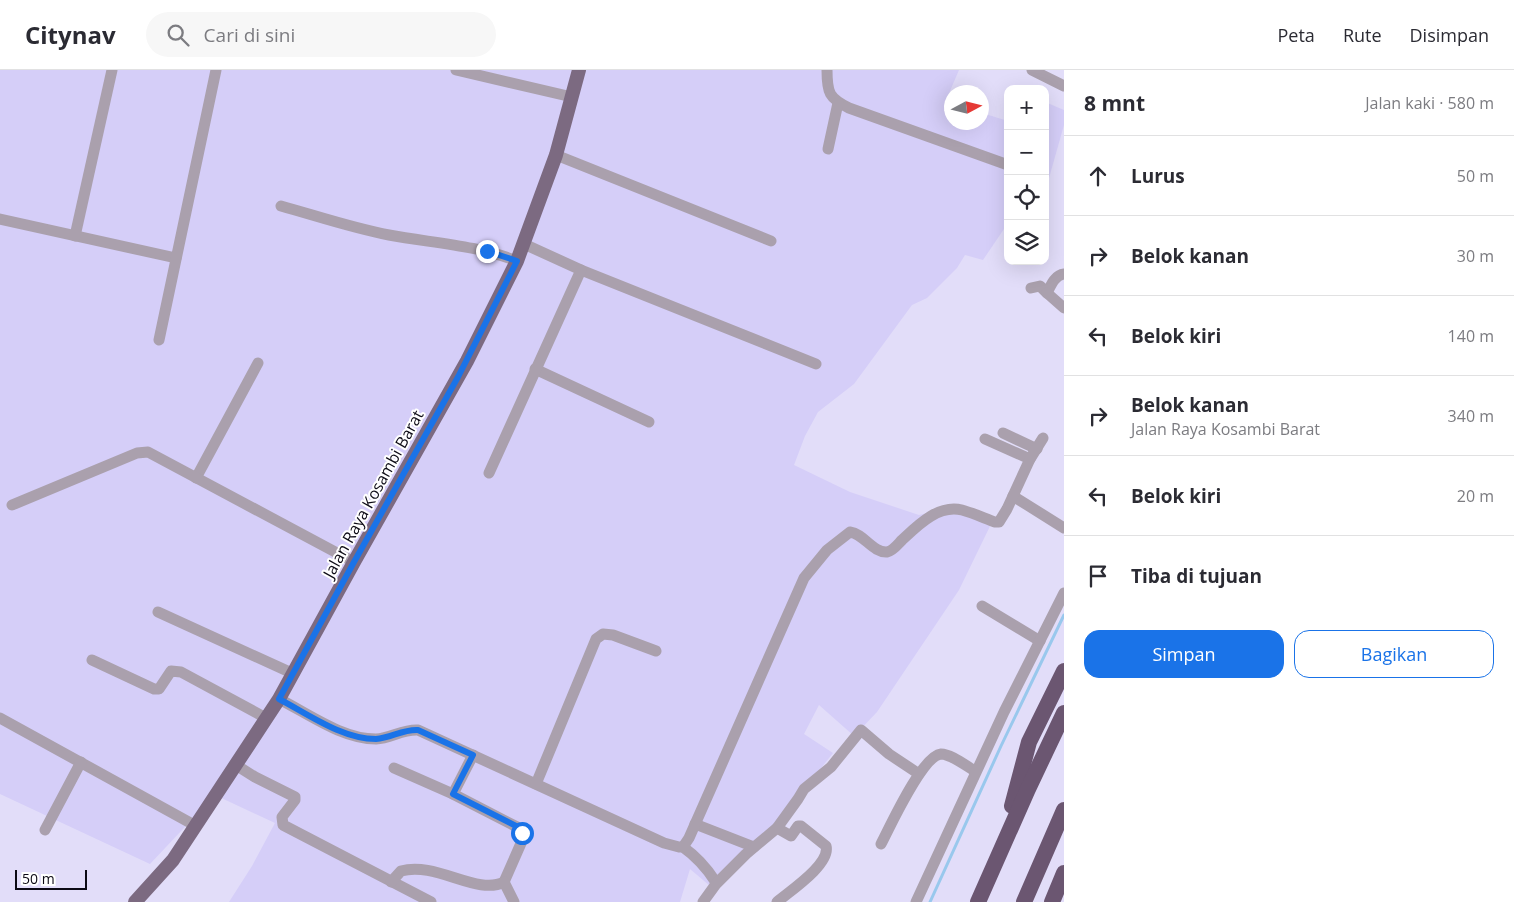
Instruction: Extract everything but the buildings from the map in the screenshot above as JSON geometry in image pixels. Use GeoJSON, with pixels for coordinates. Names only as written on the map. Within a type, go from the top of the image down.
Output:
{"type":"FeatureCollection","features":[{"type":"Feature","properties":{"kind":"highway"},"geometry":{"type":"LineString","coordinates":[[998,856],[1030,742],[1064,671]]}},
{"type":"Feature","properties":{"kind":"highway"},"geometry":{"type":"LineString","coordinates":[[978,902],[1064,714]]}},
{"type":"Feature","properties":{"kind":"highway"},"geometry":{"type":"LineString","coordinates":[[1024,902],[1064,810]]}},
{"type":"Feature","properties":{"kind":"highway"},"geometry":{"type":"LineString","coordinates":[[1052,902],[1064,873]]}},
{"type":"Feature","properties":{"kind":"main road","name":"Jalan Raya Kosambi Barat"},"geometry":{"type":"LineString","coordinates":[[135,902],[173,860],[279,699],[463,369],[524,244],[556,155],[579,70]]}},
{"type":"Feature","properties":{"kind":"street"},"geometry":{"type":"LineString","coordinates":[[75,236],[112,70]]}},
{"type":"Feature","properties":{"kind":"street"},"geometry":{"type":"LineString","coordinates":[[159,340],[216,70]]}},
{"type":"Feature","properties":{"kind":"street"},"geometry":{"type":"LineString","coordinates":[[456,70],[572,97]]}},
{"type":"Feature","properties":{"kind":"street"},"geometry":{"type":"LineString","coordinates":[[826,70],[828,90],[832,98],[838,103],[1004,164]]}},
{"type":"Feature","properties":{"kind":"street"},"geometry":{"type":"LineString","coordinates":[[1032,70],[1064,86]]}},
{"type":"Feature","properties":{"kind":"street"},"geometry":{"type":"LineString","coordinates":[[828,149],[838,103]]}},
{"type":"Feature","properties":{"kind":"street"},"geometry":{"type":"LineString","coordinates":[[556,155],[771,241]]}},
{"type":"Feature","properties":{"kind":"street"},"geometry":{"type":"LineString","coordinates":[[281,206],[361,229],[479,250],[517,261]]}},
{"type":"Feature","properties":{"kind":"street"},"geometry":{"type":"LineString","coordinates":[[0,219],[176,258]]}},
{"type":"Feature","properties":{"kind":"street"},"geometry":{"type":"LineString","coordinates":[[524,244],[581,270],[816,364]]}},
{"type":"Feature","properties":{"kind":"street"},"geometry":{"type":"LineString","coordinates":[[489,473],[581,270]]}},
{"type":"Feature","properties":{"kind":"street"},"geometry":{"type":"LineString","coordinates":[[1047,293],[1053,281],[1059,275],[1064,274]]}},
{"type":"Feature","properties":{"kind":"street"},"geometry":{"type":"LineString","coordinates":[[1031,288],[1036,285],[1040,286],[1064,308]]}},
{"type":"Feature","properties":{"kind":"street"},"geometry":{"type":"LineString","coordinates":[[196,478],[258,363]]}},
{"type":"Feature","properties":{"kind":"street"},"geometry":{"type":"LineString","coordinates":[[535,369],[649,422]]}},
{"type":"Feature","properties":{"kind":"street"},"geometry":{"type":"LineString","coordinates":[[683,847],[695,824],[804,578],[824,554],[850,532],[864,538],[877,549],[885,552],[891,551],[920,524],[938,512],[945,510],[961,510],[994,522],[999,522],[1030,459],[1040,444],[1004,433]]}},
{"type":"Feature","properties":{"kind":"street"},"geometry":{"type":"LineString","coordinates":[[984,439],[1030,459]]}},
{"type":"Feature","properties":{"kind":"street"},"geometry":{"type":"LineString","coordinates":[[12,505],[137,453],[148,452],[354,562]]}},
{"type":"Feature","properties":{"kind":"street"},"geometry":{"type":"LineString","coordinates":[[1013,496],[1064,528]]}},
{"type":"Feature","properties":{"kind":"street"},"geometry":{"type":"LineString","coordinates":[[916,902],[976,771],[1064,593]]}},
{"type":"Feature","properties":{"kind":"street"},"geometry":{"type":"LineString","coordinates":[[982,606],[1040,641]]}},
{"type":"Feature","properties":{"kind":"street"},"geometry":{"type":"LineString","coordinates":[[158,612],[294,674]]}},
{"type":"Feature","properties":{"kind":"street"},"geometry":{"type":"LineString","coordinates":[[536,784],[596,639],[603,634],[613,635],[656,651]]}},
{"type":"Feature","properties":{"kind":"street"},"geometry":{"type":"LineString","coordinates":[[92,660],[154,689],[159,689],[171,671],[181,672],[266,718]]}},
{"type":"Feature","properties":{"kind":"street"},"geometry":{"type":"LineString","coordinates":[[279,699],[334,728],[354,736],[377,739],[410,729],[418,730],[664,843],[683,847],[696,856],[715,881]]}},
{"type":"Feature","properties":{"kind":"street"},"geometry":{"type":"LineString","coordinates":[[0,718],[196,826]]}},
{"type":"Feature","properties":{"kind":"street"},"geometry":{"type":"LineString","coordinates":[[702,902],[716,884],[776,828],[804,789],[831,767],[861,730],[890,754],[919,774]]}},
{"type":"Feature","properties":{"kind":"street"},"geometry":{"type":"LineString","coordinates":[[881,844],[919,774],[937,756],[942,754],[951,757],[976,771]]}},
{"type":"Feature","properties":{"kind":"street"},"geometry":{"type":"LineString","coordinates":[[453,794],[473,755]]}},
{"type":"Feature","properties":{"kind":"street"},"geometry":{"type":"LineString","coordinates":[[45,830],[81,762]]}},
{"type":"Feature","properties":{"kind":"street"},"geometry":{"type":"LineString","coordinates":[[236,765],[295,797],[295,800],[282,817],[283,825],[391,882],[416,899],[431,902]]}},
{"type":"Feature","properties":{"kind":"street"},"geometry":{"type":"LineString","coordinates":[[391,882],[401,871],[418,868],[486,886],[497,886],[504,882],[522,841],[521,830],[453,794],[394,768]]}},
{"type":"Feature","properties":{"kind":"street"},"geometry":{"type":"LineString","coordinates":[[695,824],[754,847]]}},
{"type":"Feature","properties":{"kind":"street"},"geometry":{"type":"LineString","coordinates":[[776,828],[791,836],[798,826],[801,826],[826,846],[828,851],[822,863],[777,902]]}},
{"type":"Feature","properties":{"kind":"street"},"geometry":{"type":"LineString","coordinates":[[504,882],[514,902]]}},
{"type":"Feature","properties":{"kind":"shaded area"},"geometry":{"type":"Polygon","coordinates":[[[0,70],[959,70],[953,85],[944,85],[944,130],[989,130],[989,115],[1004,120],[1004,229],[983,260],[965,255],[957,268],[927,298],[912,305],[854,384],[818,412],[805,436],[794,465],[850,492],[919,515],[956,506],[993,520],[959,590],[877,712],[854,736],[819,705],[804,734],[833,753],[763,841],[716,891],[690,869],[680,902],[229,902],[252,866],[275,823],[215,795],[150,864],[0,794],[0,70]]]}},
{"type":"Feature","properties":{"kind":"shaded area"},"geometry":{"type":"Polygon","coordinates":[[[1049,104],[1064,110],[1064,125],[1049,178],[1049,104]]]}},
{"type":"Feature","properties":{"kind":"waterway"},"geometry":{"type":"LineString","coordinates":[[930,902],[1001,746],[1064,615]]}},
{"type":"Feature","properties":{"kind":"route"},"geometry":{"type":"LineString","coordinates":[[487,251],[517,261],[467,361],[279,699],[334,728],[354,736],[377,739],[410,729],[418,730],[473,755],[453,794],[518,827],[522,833]]}}]}
